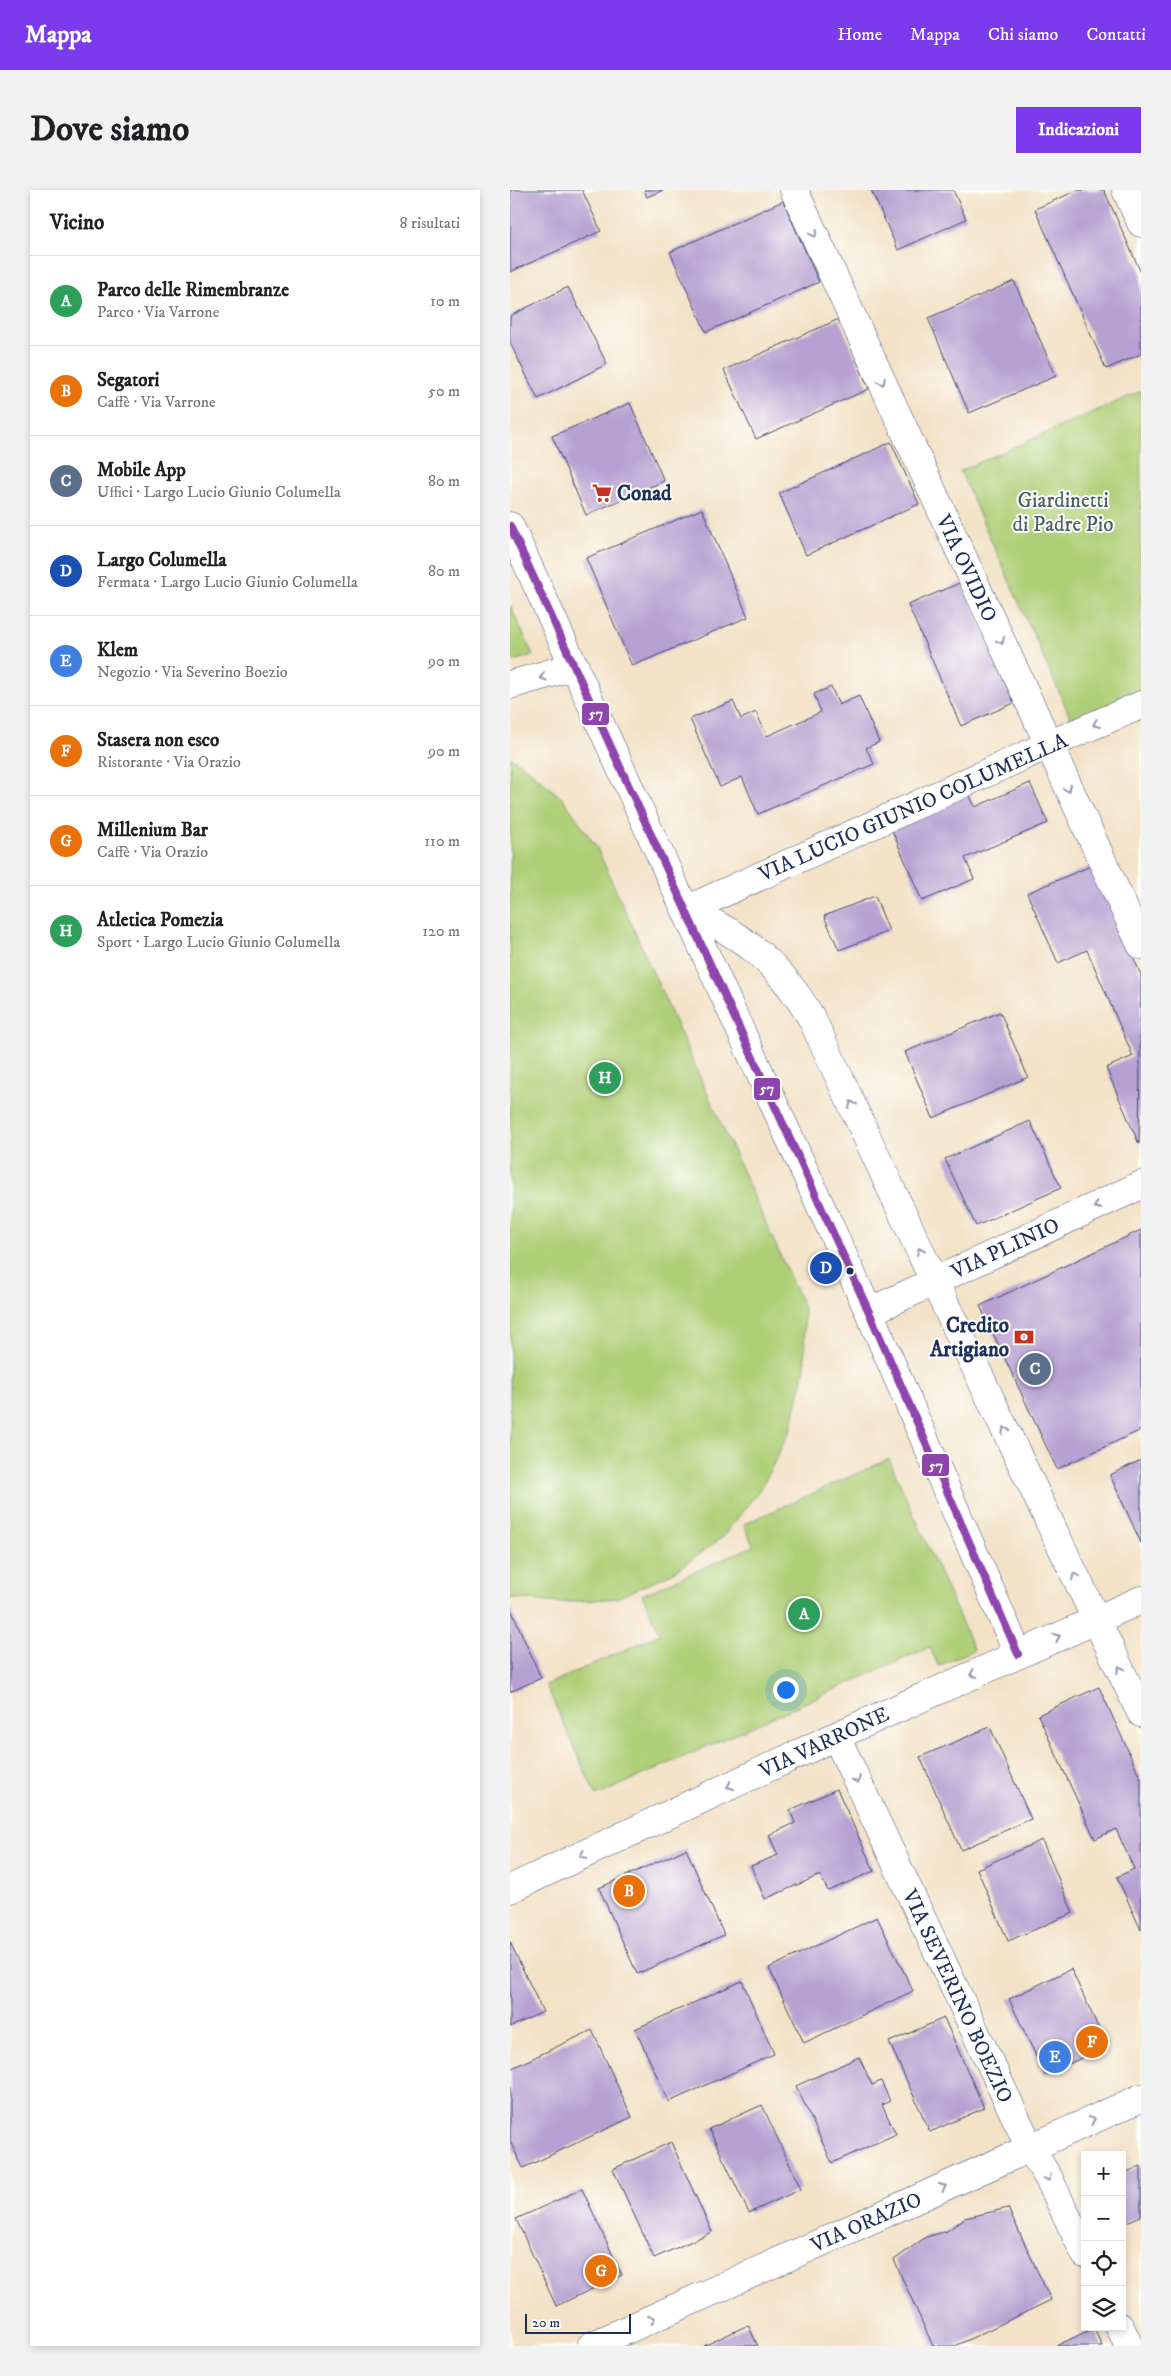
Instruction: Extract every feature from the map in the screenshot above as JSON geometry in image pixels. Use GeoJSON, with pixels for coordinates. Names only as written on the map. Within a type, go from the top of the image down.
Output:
{"type":"FeatureCollection","features":[{"type":"Feature","properties":{"kind":"street","name":"VIA OVIDIO"},"geometry":{"type":"LineString","coordinates":[[794,190],[1141,944]]}},
{"type":"Feature","properties":{"kind":"street"},"geometry":{"type":"LineString","coordinates":[[1126,190],[1141,223]]}},
{"type":"Feature","properties":{"kind":"street"},"geometry":{"type":"LineString","coordinates":[[510,526],[869,1312],[1018,1654]]}},
{"type":"Feature","properties":{"kind":"street"},"geometry":{"type":"LineString","coordinates":[[510,685],[575,666]]}},
{"type":"Feature","properties":{"kind":"street","name":"VIA LUCIO GIUNIO COLUMELLA"},"geometry":{"type":"LineString","coordinates":[[686,910],[1048,745],[1141,705]]}},
{"type":"Feature","properties":{"kind":"street"},"geometry":{"type":"LineString","coordinates":[[686,910],[722,927],[758,952],[787,980],[812,1019],[934,1281],[1141,1713]]}},
{"type":"Feature","properties":{"kind":"street","name":"VIA PLINIO"},"geometry":{"type":"LineString","coordinates":[[869,1312],[1141,1185]]}},
{"type":"Feature","properties":{"kind":"street","name":"VIA VARRONE"},"geometry":{"type":"LineString","coordinates":[[510,1889],[836,1736],[1141,1600]]}},
{"type":"Feature","properties":{"kind":"street","name":"VIA SEVERINO BOEZIO"},"geometry":{"type":"LineString","coordinates":[[836,1736],[1030,2148],[1048,2177],[1081,2246]]}},
{"type":"Feature","properties":{"kind":"street","name":"VIA ORAZIO"},"geometry":{"type":"LineString","coordinates":[[591,2346],[1141,2098]]}},
{"type":"Feature","properties":{"kind":"street"},"geometry":{"type":"LineString","coordinates":[[1122,2331],[1129,2346]]}},
{"type":"Feature","properties":{"kind":"green space","name":"Giardinetti di Padre Pio"},"geometry":{"type":"Polygon","coordinates":[[[1141,391],[1141,690],[1072,721],[960,471],[1141,391]]]}},
{"type":"Feature","properties":{"kind":"green space"},"geometry":{"type":"Polygon","coordinates":[[[510,605],[533,655],[510,662],[510,605]]]}},
{"type":"Feature","properties":{"kind":"green space"},"geometry":{"type":"Polygon","coordinates":[[[510,757],[523,765],[564,800],[597,848],[804,1308],[805,1368],[791,1428],[763,1485],[722,1538],[672,1573],[617,1598],[558,1603],[510,1598],[510,757]]]}},
{"type":"Feature","properties":{"kind":"green space"},"geometry":{"type":"Polygon","coordinates":[[[889,1459],[974,1650],[938,1666],[930,1647],[596,1796],[546,1685],[660,1634],[642,1595],[753,1546],[744,1524],[889,1459]]]}},
{"type":"Feature","properties":{"kind":"building"},"geometry":{"type":"Polygon","coordinates":[[[510,190],[582,190],[601,231],[510,272],[510,190]]]}},
{"type":"Feature","properties":{"kind":"building"},"geometry":{"type":"Polygon","coordinates":[[[644,190],[663,190],[647,197],[644,190]]]}},
{"type":"Feature","properties":{"kind":"building"},"geometry":{"type":"Polygon","coordinates":[[[871,190],[953,190],[966,219],[898,250],[871,190]]]}},
{"type":"Feature","properties":{"kind":"building"},"geometry":{"type":"Polygon","coordinates":[[[1078,190],[1104,190],[1141,273],[1141,354],[1106,369],[1035,209],[1078,190]]]}},
{"type":"Feature","properties":{"kind":"building"},"geometry":{"type":"Polygon","coordinates":[[[783,201],[819,282],[706,332],[670,252],[783,201]]]}},
{"type":"Feature","properties":{"kind":"building"},"geometry":{"type":"Polygon","coordinates":[[[1014,281],[1056,376],[969,413],[928,318],[1014,281]]]}},
{"type":"Feature","properties":{"kind":"building"},"geometry":{"type":"Polygon","coordinates":[[[568,287],[607,364],[538,399],[510,343],[510,316],[568,287]]]}},
{"type":"Feature","properties":{"kind":"building"},"geometry":{"type":"Polygon","coordinates":[[[839,319],[869,389],[756,439],[724,370],[839,319]]]}},
{"type":"Feature","properties":{"kind":"building"},"geometry":{"type":"Polygon","coordinates":[[[630,403],[664,481],[586,515],[552,436],[630,403]]]}},
{"type":"Feature","properties":{"kind":"building"},"geometry":{"type":"Polygon","coordinates":[[[891,442],[919,504],[806,555],[779,493],[891,442]]]}},
{"type":"Feature","properties":{"kind":"building"},"geometry":{"type":"Polygon","coordinates":[[[702,509],[748,617],[632,666],[586,558],[702,509]]]}},
{"type":"Feature","properties":{"kind":"building"},"geometry":{"type":"Polygon","coordinates":[[[962,582],[1014,703],[961,726],[908,605],[962,582]]]}},
{"type":"Feature","properties":{"kind":"building"},"geometry":{"type":"Polygon","coordinates":[[[831,687],[839,705],[859,696],[879,742],[866,748],[874,764],[758,814],[742,777],[720,787],[690,719],[733,701],[741,719],[756,712],[767,736],[821,712],[814,694],[831,687]]]}},
{"type":"Feature","properties":{"kind":"building"},"geometry":{"type":"Polygon","coordinates":[[[1030,783],[1048,823],[965,858],[974,879],[922,901],[891,828],[969,794],[975,807],[1030,783]]]}},
{"type":"Feature","properties":{"kind":"building"},"geometry":{"type":"Polygon","coordinates":[[[1093,865],[1141,975],[1139,1144],[1106,1068],[1133,1056],[1087,950],[1058,963],[1027,893],[1093,865]]]}},
{"type":"Feature","properties":{"kind":"building"},"geometry":{"type":"Polygon","coordinates":[[[875,896],[889,931],[839,950],[824,916],[875,896]]]}},
{"type":"Feature","properties":{"kind":"building"},"geometry":{"type":"Polygon","coordinates":[[[1000,1012],[1028,1077],[933,1118],[905,1052],[1000,1012]]]}},
{"type":"Feature","properties":{"kind":"building"},"geometry":{"type":"Polygon","coordinates":[[[1030,1121],[1061,1188],[976,1226],[945,1159],[1030,1121]]]}},
{"type":"Feature","properties":{"kind":"building"},"geometry":{"type":"Polygon","coordinates":[[[1141,1230],[1141,1430],[1057,1469],[980,1306],[1141,1230]]]}},
{"type":"Feature","properties":{"kind":"building"},"geometry":{"type":"Polygon","coordinates":[[[1141,1460],[1141,1543],[1110,1475],[1141,1460]]]}},
{"type":"Feature","properties":{"kind":"building"},"geometry":{"type":"Polygon","coordinates":[[[510,1607],[541,1678],[510,1692],[510,1607]]]}},
{"type":"Feature","properties":{"kind":"building"},"geometry":{"type":"Polygon","coordinates":[[[1099,1687],[1141,1779],[1141,1930],[1117,1877],[1134,1869],[1116,1829],[1095,1839],[1038,1715],[1099,1687]]]}},
{"type":"Feature","properties":{"kind":"building"},"geometry":{"type":"Polygon","coordinates":[[[990,1727],[1031,1819],[961,1850],[920,1757],[990,1727]]]}},
{"type":"Feature","properties":{"kind":"building"},"geometry":{"type":"Polygon","coordinates":[[[837,1789],[874,1871],[828,1891],[820,1875],[765,1899],[751,1866],[778,1855],[769,1835],[795,1823],[790,1810],[837,1789]]]}},
{"type":"Feature","properties":{"kind":"building"},"geometry":{"type":"Polygon","coordinates":[[[1042,1840],[1073,1913],[1008,1941],[977,1869],[1042,1840]]]}},
{"type":"Feature","properties":{"kind":"building"},"geometry":{"type":"Polygon","coordinates":[[[686,1849],[724,1935],[637,1974],[599,1888],[686,1849]]]}},
{"type":"Feature","properties":{"kind":"building"},"geometry":{"type":"Polygon","coordinates":[[[877,1917],[913,1991],[804,2043],[769,1968],[877,1917]]]}},
{"type":"Feature","properties":{"kind":"building"},"geometry":{"type":"Polygon","coordinates":[[[510,1942],[543,2012],[510,2027],[510,1942]]]}},
{"type":"Feature","properties":{"kind":"building"},"geometry":{"type":"Polygon","coordinates":[[[1071,1969],[1107,2046],[1045,2075],[1009,1999],[1071,1969]]]}},
{"type":"Feature","properties":{"kind":"building"},"geometry":{"type":"Polygon","coordinates":[[[742,1981],[774,2054],[669,2102],[635,2029],[742,1981]]]}},
{"type":"Feature","properties":{"kind":"building"},"geometry":{"type":"Polygon","coordinates":[[[944,2018],[984,2108],[930,2132],[889,2042],[944,2018]]]}},
{"type":"Feature","properties":{"kind":"building"},"geometry":{"type":"Polygon","coordinates":[[[592,2030],[632,2117],[523,2168],[510,2141],[510,2069],[592,2030]]]}},
{"type":"Feature","properties":{"kind":"building"},"geometry":{"type":"Polygon","coordinates":[[[859,2057],[872,2085],[881,2081],[890,2101],[882,2105],[896,2134],[832,2163],[796,2086],[859,2057]]]}},
{"type":"Feature","properties":{"kind":"building"},"geometry":{"type":"Polygon","coordinates":[[[762,2105],[801,2189],[749,2213],[709,2129],[762,2105]]]}},
{"type":"Feature","properties":{"kind":"building"},"geometry":{"type":"Polygon","coordinates":[[[671,2142],[712,2232],[654,2258],[613,2169],[671,2142]]]}},
{"type":"Feature","properties":{"kind":"building"},"geometry":{"type":"Polygon","coordinates":[[[1141,2166],[1141,2216],[1126,2222],[1126,2196],[1126,2172],[1141,2166]]]}},
{"type":"Feature","properties":{"kind":"building"},"geometry":{"type":"Polygon","coordinates":[[[582,2189],[622,2275],[556,2306],[516,2219],[582,2189]]]}},
{"type":"Feature","properties":{"kind":"building"},"geometry":{"type":"Polygon","coordinates":[[[1008,2208],[1051,2300],[955,2346],[933,2346],[894,2260],[926,2237],[947,2231],[965,2218],[1008,2208]]]}},
{"type":"Feature","properties":{"kind":"building"},"geometry":{"type":"Polygon","coordinates":[[[748,2325],[758,2346],[704,2346],[748,2325]]]}},
{"type":"Feature","properties":{"kind":"building"},"geometry":{"type":"Polygon","coordinates":[[[1088,2331],[1095,2331],[1102,2346],[1056,2346],[1088,2331]]]}},
{"type":"Feature","properties":{"kind":"transit line","name":"57"},"geometry":{"type":"LineString","coordinates":[[510,526],[869,1312],[1018,1654]]}},
{"type":"Feature","properties":{"kind":"place","name":"Conad"},"geometry":{"type":"Point","coordinates":[602,493]}},
{"type":"Feature","properties":{"kind":"place","name":"Atletica Pomezia"},"geometry":{"type":"Point","coordinates":[605,1078]}},
{"type":"Feature","properties":{"kind":"place","name":"Largo Columella"},"geometry":{"type":"Point","coordinates":[826,1268]}},
{"type":"Feature","properties":{"kind":"place","name":"Credito Artigiano"},"geometry":{"type":"Point","coordinates":[1024,1337]}},
{"type":"Feature","properties":{"kind":"place","name":"Mobile App"},"geometry":{"type":"Point","coordinates":[1035,1369]}},
{"type":"Feature","properties":{"kind":"place","name":"Parco delle Rimembranze"},"geometry":{"type":"Point","coordinates":[804,1614]}},
{"type":"Feature","properties":{"kind":"place","name":"Segatori"},"geometry":{"type":"Point","coordinates":[629,1891]}},
{"type":"Feature","properties":{"kind":"place","name":"Stasera non esco"},"geometry":{"type":"Point","coordinates":[1092,2042]}},
{"type":"Feature","properties":{"kind":"place","name":"Klem"},"geometry":{"type":"Point","coordinates":[1055,2057]}},
{"type":"Feature","properties":{"kind":"place","name":"Millenium Bar"},"geometry":{"type":"Point","coordinates":[601,2271]}}]}
